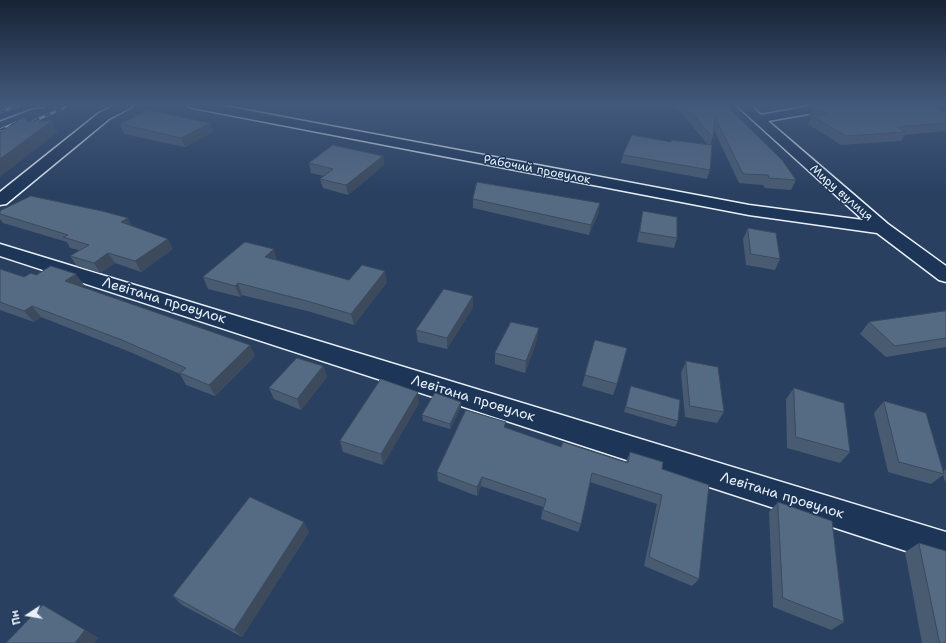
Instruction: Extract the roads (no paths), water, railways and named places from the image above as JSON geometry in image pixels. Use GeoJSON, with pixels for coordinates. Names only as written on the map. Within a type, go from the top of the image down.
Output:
{"type":"FeatureCollection","features":[{"type":"Feature","properties":{"kind":"street"},"geometry":{"type":"LineString","coordinates":[[0,200],[82,134]]}},
{"type":"Feature","properties":{"kind":"street","name":"Рабочий провулок"},"geometry":{"type":"LineString","coordinates":[[350,134],[749,210],[882,228]]}},
{"type":"Feature","properties":{"kind":"street","name":"Миру вулиця"},"geometry":{"type":"LineString","coordinates":[[775,134],[882,228],[946,276]]}},
{"type":"Feature","properties":{"kind":"street","name":"Левітана провулок"},"geometry":{"type":"LineString","coordinates":[[0,250],[946,548]]}}]}
